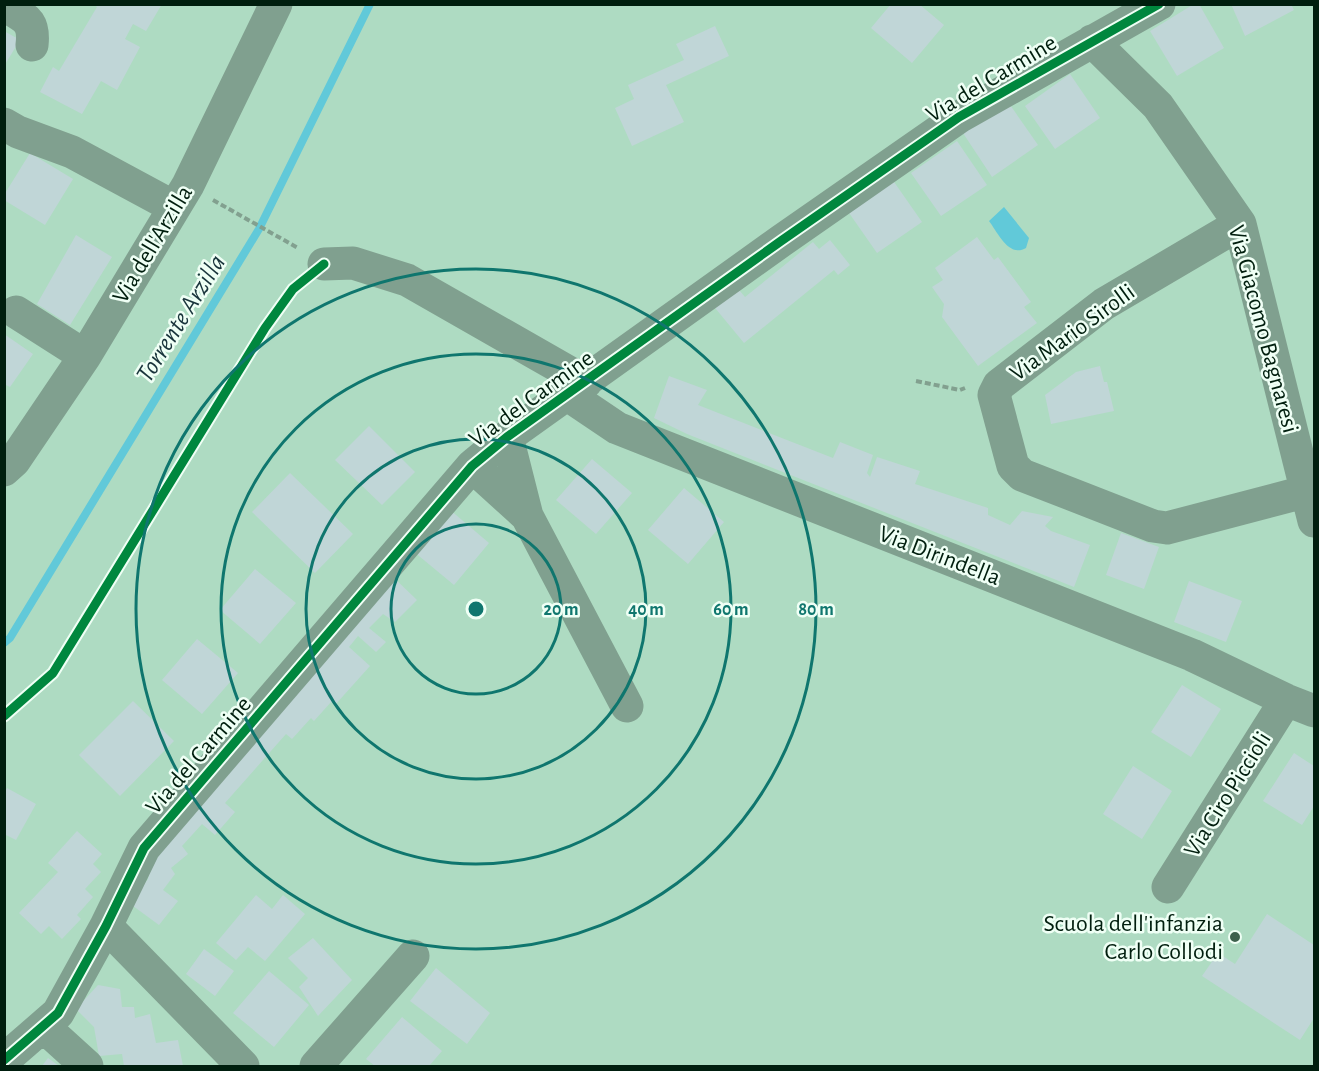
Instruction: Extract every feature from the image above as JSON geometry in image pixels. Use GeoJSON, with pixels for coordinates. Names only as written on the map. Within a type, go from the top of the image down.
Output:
{"type":"FeatureCollection","features":[{"type":"Feature","properties":{"kind":"street","name":"Via dell'Arzilla"},"geometry":{"type":"LineString","coordinates":[[4,470],[14,461],[85,356],[188,185],[276,4]]}},
{"type":"Feature","properties":{"kind":"street","name":"Via del Carmine"},"geometry":{"type":"LineString","coordinates":[[4,1060],[58,1013],[106,926],[144,848],[472,466],[507,437],[771,247],[959,117],[1159,4]]}},
{"type":"Feature","properties":{"kind":"street"},"geometry":{"type":"LineString","coordinates":[[4,5],[30,23],[34,31],[32,45]]}},
{"type":"Feature","properties":{"kind":"street","name":"Via Giacomo Bagnaresi"},"geometry":{"type":"LineString","coordinates":[[1092,41],[1158,106],[1240,224],[1311,506]]}},
{"type":"Feature","properties":{"kind":"street"},"geometry":{"type":"LineString","coordinates":[[4,124],[18,132],[72,152],[174,207]]}},
{"type":"Feature","properties":{"kind":"street","name":"Via Mario Sirolli"},"geometry":{"type":"LineString","coordinates":[[1240,224],[1104,304],[999,385],[994,396],[1013,466],[1022,475],[1153,526],[1167,528],[1311,506]]}},
{"type":"Feature","properties":{"kind":"street","name":"Via Dirindella"},"geometry":{"type":"LineString","coordinates":[[324,264],[353,262],[407,280],[577,388],[617,428],[1192,655],[1300,706]]}},
{"type":"Feature","properties":{"kind":"street"},"geometry":{"type":"LineString","coordinates":[[16,312],[85,356]]}},
{"type":"Feature","properties":{"kind":"street"},"geometry":{"type":"LineString","coordinates":[[507,437],[527,516],[627,706]]}},
{"type":"Feature","properties":{"kind":"street"},"geometry":{"type":"LineString","coordinates":[[472,466],[527,516]]}},
{"type":"Feature","properties":{"kind":"street","name":"Via Ciro Piccioli"},"geometry":{"type":"LineString","coordinates":[[1168,887],[1300,706]]}},
{"type":"Feature","properties":{"kind":"street"},"geometry":{"type":"LineString","coordinates":[[106,926],[243,1066]]}},
{"type":"Feature","properties":{"kind":"street"},"geometry":{"type":"LineString","coordinates":[[316,1066],[413,956]]}},
{"type":"Feature","properties":{"kind":"street"},"geometry":{"type":"LineString","coordinates":[[43,1026],[87,1066]]}},
{"type":"Feature","properties":{"kind":"path"},"geometry":{"type":"LineString","coordinates":[[212,199],[324,264]]}},
{"type":"Feature","properties":{"kind":"path"},"geometry":{"type":"LineString","coordinates":[[916,381],[960,390],[970,386],[999,385]]}},
{"type":"Feature","properties":{"kind":"water"},"geometry":{"type":"Polygon","coordinates":[[[1004,207],[1029,238],[1026,248],[1014,250],[1009,247],[989,221],[1004,207]]]}},
{"type":"Feature","properties":{"kind":"building"},"geometry":{"type":"Polygon","coordinates":[[[93,4],[162,4],[146,31],[133,24],[125,39],[140,47],[117,90],[101,81],[82,114],[40,92],[53,67],[59,71],[97,7],[93,4]]]}},
{"type":"Feature","properties":{"kind":"building"},"geometry":{"type":"Polygon","coordinates":[[[891,4],[919,4],[944,25],[912,63],[871,28],[891,4]]]}},
{"type":"Feature","properties":{"kind":"building"},"geometry":{"type":"Polygon","coordinates":[[[1194,4],[1199,4],[1224,48],[1177,76],[1150,31],[1194,4]]]}},
{"type":"Feature","properties":{"kind":"building"},"geometry":{"type":"Polygon","coordinates":[[[1231,4],[1291,4],[1294,10],[1245,36],[1231,4]]]}},
{"type":"Feature","properties":{"kind":"building"},"geometry":{"type":"Polygon","coordinates":[[[715,26],[729,56],[666,85],[684,122],[632,146],[615,108],[634,99],[628,85],[684,60],[676,44],[715,26]]]}},
{"type":"Feature","properties":{"kind":"building"},"geometry":{"type":"Polygon","coordinates":[[[4,31],[20,40],[4,66],[4,31]]]}},
{"type":"Feature","properties":{"kind":"building"},"geometry":{"type":"Polygon","coordinates":[[[1070,74],[1100,118],[1055,149],[1025,106],[1070,74]]]}},
{"type":"Feature","properties":{"kind":"building"},"geometry":{"type":"Polygon","coordinates":[[[1008,102],[1038,145],[992,177],[963,133],[1008,102]]]}},
{"type":"Feature","properties":{"kind":"building"},"geometry":{"type":"Polygon","coordinates":[[[957,141],[987,185],[941,216],[911,173],[957,141]]]}},
{"type":"Feature","properties":{"kind":"building"},"geometry":{"type":"Polygon","coordinates":[[[30,153],[73,179],[45,225],[4,200],[4,195],[30,153]]]}},
{"type":"Feature","properties":{"kind":"building"},"geometry":{"type":"Polygon","coordinates":[[[892,179],[922,222],[877,253],[847,210],[892,179]]]}},
{"type":"Feature","properties":{"kind":"building"},"geometry":{"type":"Polygon","coordinates":[[[76,235],[112,257],[70,325],[37,304],[76,235]]]}},
{"type":"Feature","properties":{"kind":"building"},"geometry":{"type":"Polygon","coordinates":[[[977,237],[994,260],[998,257],[1031,302],[1024,307],[1037,323],[978,366],[942,317],[944,304],[932,287],[943,280],[935,268],[977,237]]]}},
{"type":"Feature","properties":{"kind":"building"},"geometry":{"type":"Polygon","coordinates":[[[830,240],[850,265],[838,275],[834,270],[744,343],[711,303],[734,284],[745,297],[813,242],[819,249],[830,240]]]}},
{"type":"Feature","properties":{"kind":"building"},"geometry":{"type":"Polygon","coordinates":[[[4,334],[33,354],[10,387],[4,384],[4,334]]]}},
{"type":"Feature","properties":{"kind":"building"},"geometry":{"type":"Polygon","coordinates":[[[1100,366],[1104,382],[1107,382],[1114,411],[1051,424],[1045,395],[1076,372],[1100,366]]]}},
{"type":"Feature","properties":{"kind":"building"},"geometry":{"type":"Polygon","coordinates":[[[669,376],[707,390],[698,405],[833,458],[840,442],[873,455],[867,473],[870,477],[877,457],[920,471],[915,484],[988,508],[988,515],[1010,525],[1022,511],[1053,517],[1045,526],[1051,531],[1090,545],[1074,587],[687,434],[654,418],[669,376]]]}},
{"type":"Feature","properties":{"kind":"building"},"geometry":{"type":"Polygon","coordinates":[[[369,426],[415,472],[382,505],[335,460],[369,426]]]}},
{"type":"Feature","properties":{"kind":"building"},"geometry":{"type":"Polygon","coordinates":[[[592,459],[632,493],[596,534],[556,500],[592,459]]]}},
{"type":"Feature","properties":{"kind":"building"},"geometry":{"type":"Polygon","coordinates":[[[290,473],[353,534],[315,573],[252,512],[290,473]]]}},
{"type":"Feature","properties":{"kind":"building"},"geometry":{"type":"Polygon","coordinates":[[[684,488],[724,522],[688,564],[648,530],[684,488]]]}},
{"type":"Feature","properties":{"kind":"building"},"geometry":{"type":"Polygon","coordinates":[[[449,509],[489,543],[454,585],[413,551],[449,509]]]}},
{"type":"Feature","properties":{"kind":"building"},"geometry":{"type":"Polygon","coordinates":[[[1121,533],[1159,547],[1144,589],[1106,575],[1121,533]]]}},
{"type":"Feature","properties":{"kind":"building"},"geometry":{"type":"Polygon","coordinates":[[[255,569],[296,603],[260,644],[220,610],[255,569]]]}},
{"type":"Feature","properties":{"kind":"building"},"geometry":{"type":"Polygon","coordinates":[[[390,574],[417,600],[395,622],[383,614],[369,628],[386,642],[376,652],[358,636],[349,647],[370,666],[335,705],[331,702],[314,721],[311,718],[292,739],[286,734],[225,803],[235,812],[215,835],[202,824],[182,846],[188,854],[171,868],[175,874],[163,890],[178,901],[159,925],[129,903],[148,879],[152,853],[390,574]]]}},
{"type":"Feature","properties":{"kind":"building"},"geometry":{"type":"Polygon","coordinates":[[[1189,581],[1242,601],[1226,642],[1174,622],[1189,581]]]}},
{"type":"Feature","properties":{"kind":"building"},"geometry":{"type":"Polygon","coordinates":[[[197,639],[238,673],[202,714],[162,680],[197,639]]]}},
{"type":"Feature","properties":{"kind":"building"},"geometry":{"type":"Polygon","coordinates":[[[1182,685],[1221,709],[1191,757],[1151,732],[1182,685]]]}},
{"type":"Feature","properties":{"kind":"building"},"geometry":{"type":"Polygon","coordinates":[[[133,701],[174,741],[120,796],[79,755],[133,701]]]}},
{"type":"Feature","properties":{"kind":"building"},"geometry":{"type":"Polygon","coordinates":[[[1294,753],[1314,766],[1314,806],[1302,825],[1263,801],[1294,753]]]}},
{"type":"Feature","properties":{"kind":"building"},"geometry":{"type":"Polygon","coordinates":[[[1133,766],[1172,791],[1142,839],[1103,814],[1133,766]]]}},
{"type":"Feature","properties":{"kind":"building"},"geometry":{"type":"Polygon","coordinates":[[[7,788],[36,804],[16,840],[4,834],[4,793],[7,788]]]}},
{"type":"Feature","properties":{"kind":"building"},"geometry":{"type":"Polygon","coordinates":[[[77,831],[102,854],[93,864],[101,872],[85,889],[93,897],[77,915],[81,919],[62,939],[49,926],[41,934],[19,913],[58,872],[48,863],[77,831]]]}},
{"type":"Feature","properties":{"kind":"building"},"geometry":{"type":"Polygon","coordinates":[[[256,895],[272,909],[283,895],[305,914],[265,961],[248,947],[236,960],[216,943],[256,895]]]}},
{"type":"Feature","properties":{"kind":"building"},"geometry":{"type":"Polygon","coordinates":[[[1267,914],[1314,945],[1314,1018],[1300,1040],[1202,976],[1218,953],[1235,964],[1267,914]]]}},
{"type":"Feature","properties":{"kind":"building"},"geometry":{"type":"Polygon","coordinates":[[[313,938],[352,980],[318,1016],[299,987],[308,978],[288,958],[313,938]]]}},
{"type":"Feature","properties":{"kind":"building"},"geometry":{"type":"Polygon","coordinates":[[[204,949],[234,971],[215,996],[186,974],[204,949]]]}},
{"type":"Feature","properties":{"kind":"building"},"geometry":{"type":"Polygon","coordinates":[[[436,968],[490,1013],[467,1044],[410,1001],[436,968]]]}},
{"type":"Feature","properties":{"kind":"building"},"geometry":{"type":"Polygon","coordinates":[[[269,971],[309,1005],[274,1047],[233,1013],[269,971]]]}},
{"type":"Feature","properties":{"kind":"building"},"geometry":{"type":"Polygon","coordinates":[[[98,985],[120,989],[122,1007],[134,1007],[135,1018],[150,1014],[156,1043],[178,1040],[183,1066],[124,1066],[122,1054],[99,1056],[94,1027],[76,1009],[98,985]]]}},
{"type":"Feature","properties":{"kind":"building"},"geometry":{"type":"Polygon","coordinates":[[[402,1017],[442,1051],[429,1066],[375,1066],[366,1059],[402,1017]]]}},
{"type":"Feature","properties":{"kind":"building"},"geometry":{"type":"Polygon","coordinates":[[[48,1058],[59,1066],[42,1066],[48,1058]]]}},
{"type":"Feature","properties":{"kind":"waterway","name":"Torrente Arzilla"},"geometry":{"type":"LineString","coordinates":[[4,643],[10,638],[259,229],[370,4]]}},
{"type":"Feature","properties":{"kind":"cycle path"},"geometry":{"type":"LineString","coordinates":[[4,1060],[58,1013],[106,926],[144,848],[472,466],[507,437],[959,117],[1159,4]]}},
{"type":"Feature","properties":{"kind":"cycle path"},"geometry":{"type":"LineString","coordinates":[[4,716],[53,673],[265,328],[293,289],[324,264]]}},
{"type":"Feature","properties":{"kind":"place","name":"Scuola dell'infanzia Carlo Collodi"},"geometry":{"type":"Point","coordinates":[1235,937]}}]}
